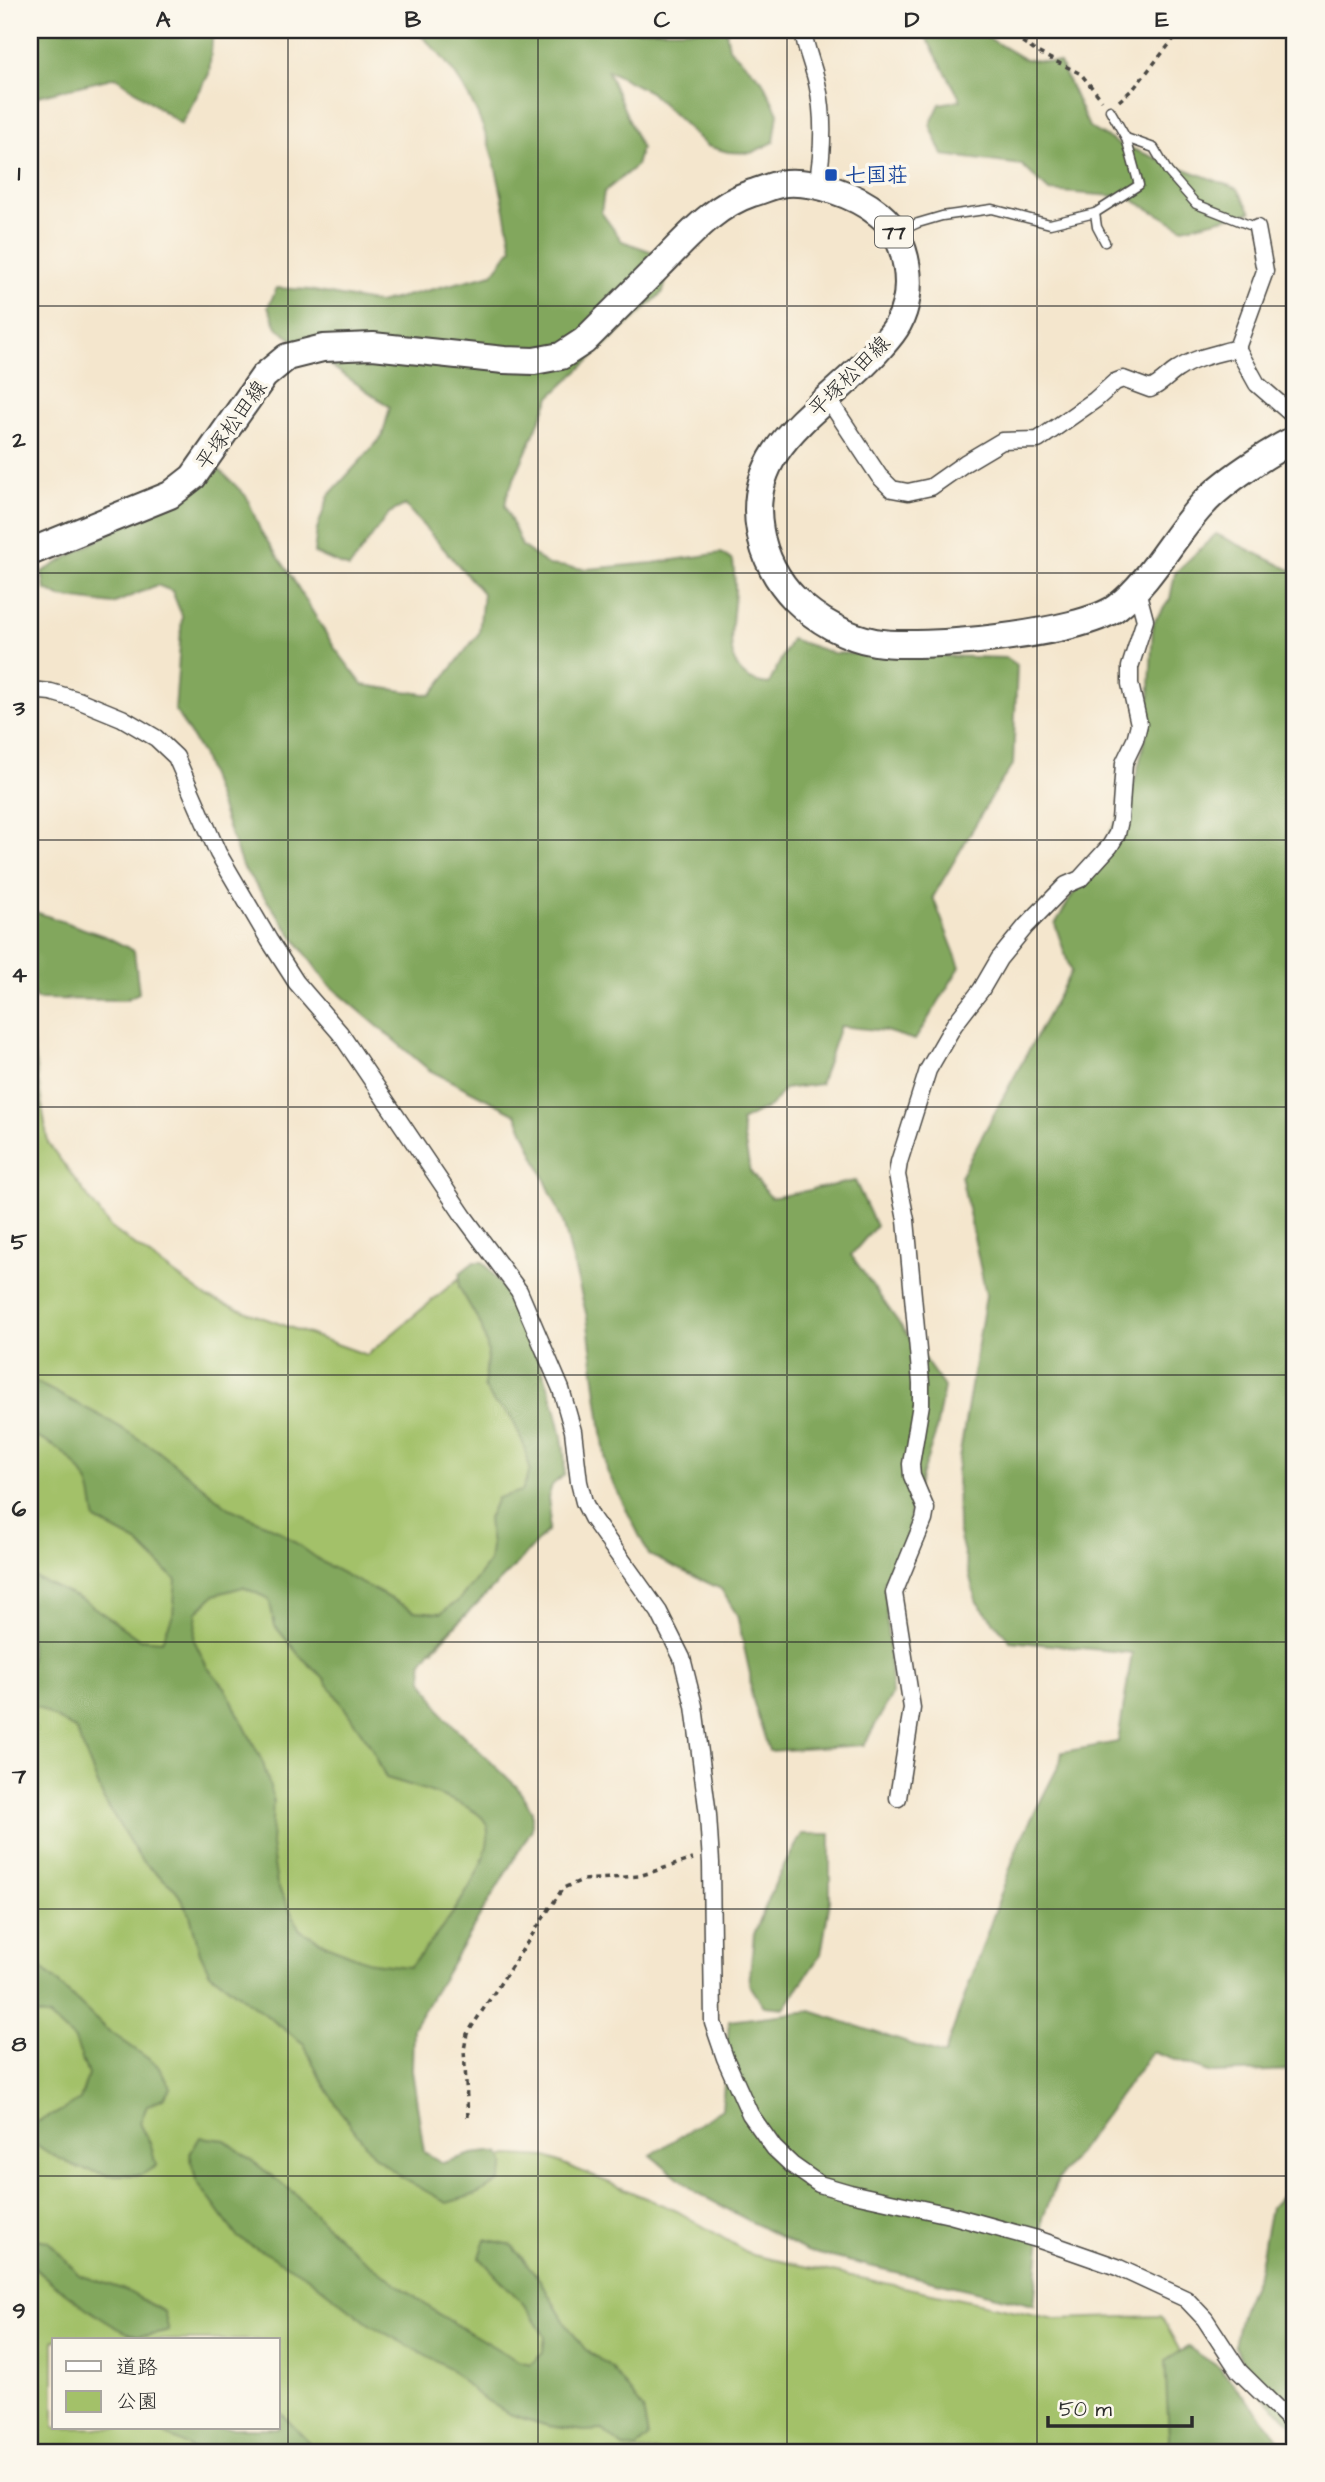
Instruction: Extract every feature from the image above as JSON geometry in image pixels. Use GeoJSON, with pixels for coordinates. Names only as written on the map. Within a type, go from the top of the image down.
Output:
{"type":"FeatureCollection","features":[{"type":"Feature","properties":{"kind":"main road","name":"平塚松田線"},"geometry":{"type":"LineString","coordinates":[[30,552],[170,495],[193,477],[264,376],[287,357],[323,348],[373,346],[504,360],[534,361],[561,356],[584,341],[706,218],[735,199],[785,183],[817,186],[854,199],[879,214],[896,234],[904,254],[908,279],[906,304],[899,324],[870,360],[785,438],[766,464],[759,491],[757,515],[764,552],[778,577],[794,598],[820,619],[846,634],[873,642],[903,645],[975,640],[1086,621],[1113,610],[1137,590],[1204,502],[1295,439]]}},
{"type":"Feature","properties":{"kind":"street"},"geometry":{"type":"LineString","coordinates":[[803,30],[817,81],[822,121],[821,165],[817,186]]}},
{"type":"Feature","properties":{"kind":"street"},"geometry":{"type":"LineString","coordinates":[[1257,228],[1265,271],[1237,348],[1257,384],[1295,417]]}},
{"type":"Feature","properties":{"kind":"street"},"geometry":{"type":"LineString","coordinates":[[828,399],[878,476],[892,489],[908,492],[931,487],[1002,441],[1038,440],[1096,400],[1115,382],[1123,379],[1150,389],[1159,386],[1176,370],[1197,359],[1237,348]]}},
{"type":"Feature","properties":{"kind":"street"},"geometry":{"type":"LineString","coordinates":[[898,1798],[912,1708],[894,1593],[897,1579],[924,1520],[926,1509],[912,1476],[911,1464],[921,1404],[921,1383],[906,1220],[897,1175],[899,1162],[928,1070],[954,1025],[981,990],[999,959],[1026,926],[1066,885],[1080,879],[1110,846],[1117,834],[1124,763],[1139,724],[1130,684],[1130,667],[1146,621],[1137,590]]}},
{"type":"Feature","properties":{"kind":"street"},"geometry":{"type":"LineString","coordinates":[[30,690],[51,692],[78,700],[122,718],[156,738],[176,758],[218,853],[296,982],[340,1033],[465,1218],[519,1291],[561,1389],[573,1431],[584,1503],[659,1612],[682,1658],[703,1763],[711,1854],[713,2023],[750,2114],[774,2148],[819,2184],[1037,2239],[1117,2267],[1186,2299],[1205,2319],[1239,2371],[1295,2426]]}},
{"type":"Feature","properties":{"kind":"lane"},"geometry":{"type":"LineString","coordinates":[[896,234],[918,223],[942,216],[992,209],[1050,225],[1095,213],[1139,185],[1126,138],[1110,110]]}},
{"type":"Feature","properties":{"kind":"lane"},"geometry":{"type":"LineString","coordinates":[[1126,138],[1154,148],[1168,172],[1196,204],[1257,228]]}},
{"type":"Feature","properties":{"kind":"lane"},"geometry":{"type":"LineString","coordinates":[[1095,213],[1097,227],[1105,242]]}},
{"type":"Feature","properties":{"kind":"path"},"geometry":{"type":"LineString","coordinates":[[1006,30],[1035,51],[1081,74],[1110,110],[1134,88],[1181,30]]}},
{"type":"Feature","properties":{"kind":"path"},"geometry":{"type":"LineString","coordinates":[[468,2117],[464,2050],[467,2034],[563,1888],[583,1880],[639,1876],[711,1854]]}},
{"type":"Feature","properties":{"kind":"green space"},"geometry":{"type":"Polygon","coordinates":[[[30,30],[213,30],[209,74],[181,124],[116,77],[30,98],[30,30]]]}},
{"type":"Feature","properties":{"kind":"green space"},"geometry":{"type":"Polygon","coordinates":[[[415,30],[726,30],[729,48],[762,80],[778,113],[774,142],[751,153],[728,152],[707,146],[650,92],[607,70],[641,148],[636,166],[604,192],[601,212],[622,241],[672,259],[663,292],[550,397],[507,495],[505,506],[522,546],[548,565],[587,569],[721,553],[733,561],[735,589],[731,634],[735,662],[741,672],[752,680],[769,684],[791,639],[833,653],[1007,658],[1017,665],[1013,765],[933,897],[960,967],[915,1040],[885,1031],[840,1026],[820,1084],[784,1089],[771,1106],[741,1121],[750,1171],[771,1198],[855,1181],[876,1226],[851,1255],[944,1387],[935,1435],[912,1504],[906,1542],[884,1582],[892,1695],[864,1745],[769,1751],[751,1694],[750,1674],[737,1615],[721,1589],[649,1555],[607,1471],[587,1317],[562,1218],[516,1114],[429,1070],[327,983],[242,866],[202,754],[175,710],[182,616],[172,591],[157,585],[113,604],[60,597],[45,589],[42,572],[220,470],[247,497],[261,532],[334,647],[363,685],[431,695],[479,633],[483,593],[405,505],[389,513],[349,568],[314,553],[317,529],[329,495],[382,437],[390,407],[278,329],[268,307],[277,288],[309,290],[378,303],[492,274],[512,248],[500,186],[484,129],[457,78],[439,53],[415,30]]]}},
{"type":"Feature","properties":{"kind":"green space"},"geometry":{"type":"Polygon","coordinates":[[[922,30],[975,30],[1024,59],[1060,63],[1089,127],[1119,144],[1238,189],[1251,212],[1183,228],[1127,197],[1049,191],[1022,165],[943,155],[930,125],[940,104],[961,100],[922,30]]]}},
{"type":"Feature","properties":{"kind":"green space"},"geometry":{"type":"Polygon","coordinates":[[[1216,534],[1293,571],[1295,577],[1295,2070],[1212,2073],[1152,2052],[1058,2179],[1043,2218],[1034,2305],[806,2251],[697,2193],[651,2155],[722,2109],[729,2021],[811,2011],[944,2055],[1019,1843],[1060,1763],[1062,1752],[1118,1742],[1132,1653],[1010,1641],[976,1601],[958,1529],[957,1471],[986,1295],[961,1175],[1071,972],[1055,924],[1130,799],[1148,729],[1153,623],[1170,599],[1175,573],[1216,534]]]}},
{"type":"Feature","properties":{"kind":"green space"},"geometry":{"type":"Polygon","coordinates":[[[30,910],[107,937],[134,951],[139,993],[125,1000],[36,999],[30,986],[30,910]]]}},
{"type":"Feature","properties":{"kind":"green space"},"geometry":{"type":"Polygon","coordinates":[[[30,1029],[48,1143],[111,1228],[208,1298],[367,1355],[470,1269],[554,1469],[508,1569],[433,1650],[400,1652],[513,1830],[400,2039],[418,2158],[446,2171],[509,2155],[547,2157],[677,2211],[752,2255],[1055,2319],[1161,2316],[1195,2379],[1271,2452],[30,2452],[30,1029]]]}},
{"type":"Feature","properties":{"kind":"green space"},"geometry":{"type":"Polygon","coordinates":[[[474,1262],[483,1262],[512,1304],[540,1363],[551,1394],[564,1452],[564,1475],[552,1485],[548,1498],[548,1530],[434,1646],[422,1662],[423,1680],[445,1718],[517,1787],[532,1811],[532,1829],[413,2028],[412,2070],[424,2152],[443,2163],[489,2152],[500,2154],[505,2164],[499,2182],[474,2195],[447,2203],[403,2178],[374,2156],[341,2112],[319,2076],[304,2044],[209,1972],[200,1953],[190,1915],[176,1890],[141,1860],[104,1800],[76,1730],[30,1703],[30,1575],[85,1601],[139,1639],[162,1641],[173,1615],[176,1580],[137,1542],[96,1520],[90,1490],[79,1469],[65,1454],[30,1436],[30,1379],[105,1418],[157,1450],[229,1508],[278,1530],[325,1564],[414,1611],[441,1613],[458,1601],[489,1562],[491,1546],[488,1519],[497,1498],[522,1491],[530,1469],[523,1443],[511,1416],[494,1403],[484,1387],[488,1351],[481,1325],[459,1287],[460,1273],[474,1262]],[[243,1587],[214,1595],[197,1612],[194,1640],[207,1667],[225,1687],[263,1763],[273,1797],[271,1845],[277,1884],[300,1930],[331,1947],[372,1963],[409,1967],[449,1919],[476,1875],[485,1853],[488,1835],[484,1820],[467,1807],[453,1801],[386,1778],[370,1745],[323,1677],[299,1655],[275,1626],[269,1599],[243,1587]]]}},
{"type":"Feature","properties":{"kind":"green space"},"geometry":{"type":"Polygon","coordinates":[[[802,1834],[830,1834],[830,1901],[821,1954],[784,2008],[764,2006],[749,1984],[754,1934],[777,1879],[802,1834]]]}},
{"type":"Feature","properties":{"kind":"green space"},"geometry":{"type":"Polygon","coordinates":[[[30,1953],[41,1967],[105,2028],[157,2065],[171,2087],[163,2098],[147,2106],[140,2123],[151,2145],[156,2166],[141,2175],[108,2175],[79,2168],[31,2141],[36,2122],[80,2100],[88,2075],[75,2040],[50,2017],[30,2013],[30,1953]]]}},
{"type":"Feature","properties":{"kind":"green space"},"geometry":{"type":"Polygon","coordinates":[[[200,2137],[225,2140],[294,2193],[363,2259],[437,2313],[518,2361],[531,2364],[543,2353],[545,2336],[528,2309],[479,2257],[485,2239],[512,2245],[540,2280],[566,2324],[585,2349],[613,2369],[643,2409],[648,2437],[637,2449],[623,2447],[603,2430],[584,2431],[548,2426],[509,2414],[478,2395],[451,2370],[369,2324],[305,2275],[237,2237],[196,2180],[190,2154],[200,2137]]]}},
{"type":"Feature","properties":{"kind":"green space"},"geometry":{"type":"Polygon","coordinates":[[[1295,2181],[1295,2427],[1263,2397],[1234,2345],[1242,2310],[1259,2270],[1271,2207],[1295,2181]]]}},
{"type":"Feature","properties":{"kind":"green space"},"geometry":{"type":"Polygon","coordinates":[[[30,2238],[48,2241],[79,2275],[125,2290],[164,2312],[169,2331],[150,2335],[132,2334],[95,2314],[30,2263],[30,2238]]]}},
{"type":"Feature","properties":{"kind":"green space"},"geometry":{"type":"Polygon","coordinates":[[[1188,2347],[1220,2368],[1288,2452],[1164,2452],[1169,2438],[1165,2361],[1188,2347]]]}},
{"type":"Feature","properties":{"kind":"green space"},"geometry":{"type":"Polygon","coordinates":[[[280,2412],[318,2452],[196,2452],[182,2442],[155,2430],[280,2430],[280,2412]]]}},
{"type":"Feature","properties":{"kind":"place","name":"七国荘"},"geometry":{"type":"Point","coordinates":[831,175]}}]}
